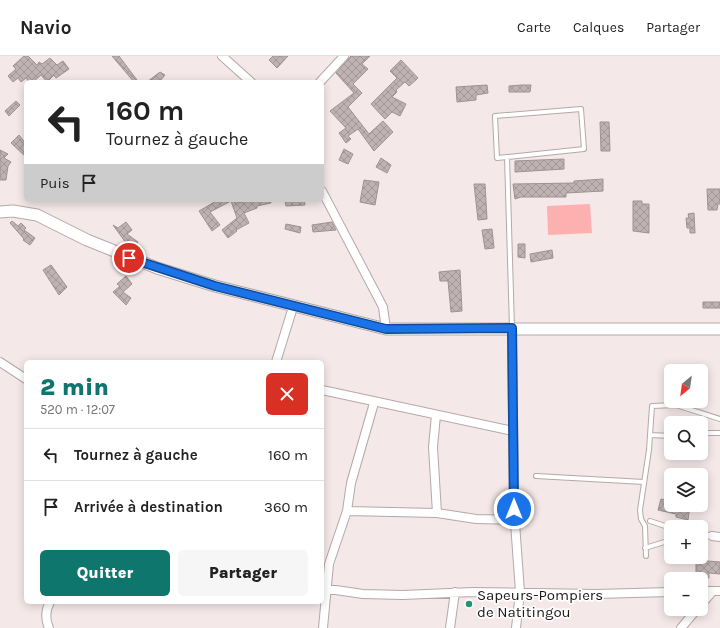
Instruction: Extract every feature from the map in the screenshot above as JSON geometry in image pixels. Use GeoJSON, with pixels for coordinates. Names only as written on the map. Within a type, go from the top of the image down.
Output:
{"type":"FeatureCollection","features":[{"type":"Feature","properties":{"kind":"street"},"geometry":{"type":"LineString","coordinates":[[222,56],[249,80]]}},
{"type":"Feature","properties":{"kind":"street"},"geometry":{"type":"LineString","coordinates":[[322,80],[344,56]]}},
{"type":"Feature","properties":{"kind":"street"},"geometry":{"type":"LineString","coordinates":[[324,195],[383,307],[386,329]]}},
{"type":"Feature","properties":{"kind":"street"},"geometry":{"type":"LineString","coordinates":[[0,212],[13,211],[37,215],[50,220],[87,240],[143,263],[215,286],[293,307],[386,329],[720,329]]}},
{"type":"Feature","properties":{"kind":"street"},"geometry":{"type":"LineString","coordinates":[[277,360],[293,307]]}},
{"type":"Feature","properties":{"kind":"street"},"geometry":{"type":"LineString","coordinates":[[512,328],[514,520],[520,592],[516,628]]}},
{"type":"Feature","properties":{"kind":"street"},"geometry":{"type":"LineString","coordinates":[[0,362],[24,378]]}},
{"type":"Feature","properties":{"kind":"street"},"geometry":{"type":"LineString","coordinates":[[324,390],[374,403],[514,431]]}},
{"type":"Feature","properties":{"kind":"street"},"geometry":{"type":"LineString","coordinates":[[323,628],[325,588],[329,564],[347,511],[351,483],[374,403]]}},
{"type":"Feature","properties":{"kind":"street"},"geometry":{"type":"LineString","coordinates":[[436,415],[433,447],[437,513]]}},
{"type":"Feature","properties":{"kind":"street"},"geometry":{"type":"LineString","coordinates":[[347,511],[437,513],[476,519],[514,520]]}},
{"type":"Feature","properties":{"kind":"street"},"geometry":{"type":"LineString","coordinates":[[325,588],[383,594],[455,592],[595,594],[664,592]]}},
{"type":"Feature","properties":{"kind":"street"},"geometry":{"type":"LineString","coordinates":[[708,598],[716,591]]}},
{"type":"Feature","properties":{"kind":"street"},"geometry":{"type":"LineString","coordinates":[[450,628],[455,592]]}},
{"type":"Feature","properties":{"kind":"street"},"geometry":{"type":"LineString","coordinates":[[49,604],[46,609],[46,621],[49,628]]}},
{"type":"Feature","properties":{"kind":"street"},"geometry":{"type":"LineString","coordinates":[[681,628],[692,616]]}},
{"type":"Feature","properties":{"kind":"lane"},"geometry":{"type":"LineString","coordinates":[[581,109],[584,149],[507,157],[497,158],[495,116],[581,109]]}},
{"type":"Feature","properties":{"kind":"lane"},"geometry":{"type":"LineString","coordinates":[[507,157],[512,328]]}},
{"type":"Feature","properties":{"kind":"lane"},"geometry":{"type":"LineString","coordinates":[[646,556],[645,526],[641,519],[640,510],[650,435],[652,406],[676,405],[720,419]]}},
{"type":"Feature","properties":{"kind":"lane"},"geometry":{"type":"LineString","coordinates":[[708,433],[720,433]]}},
{"type":"Feature","properties":{"kind":"lane"},"geometry":{"type":"LineString","coordinates":[[650,435],[664,436]]}},
{"type":"Feature","properties":{"kind":"lane"},"geometry":{"type":"LineString","coordinates":[[536,476],[644,482]]}},
{"type":"Feature","properties":{"kind":"lane"},"geometry":{"type":"LineString","coordinates":[[650,521],[664,526]]}},
{"type":"Feature","properties":{"kind":"lane"},"geometry":{"type":"LineString","coordinates":[[645,548],[664,542]]}},
{"type":"Feature","properties":{"kind":"shaded area"},"geometry":{"type":"Polygon","coordinates":[[[590,204],[592,233],[548,235],[547,206],[590,204]]]}},
{"type":"Feature","properties":{"kind":"building"},"geometry":{"type":"Polygon","coordinates":[[[24,56],[28,56],[37,65],[39,62],[42,64],[50,58],[57,65],[63,61],[69,69],[56,78],[54,75],[49,80],[45,80],[41,75],[35,80],[28,80],[26,78],[21,82],[18,78],[13,82],[8,76],[16,69],[13,66],[24,56]]]}},
{"type":"Feature","properties":{"kind":"building"},"geometry":{"type":"Polygon","coordinates":[[[112,56],[119,56],[137,80],[132,80],[112,56]]]}},
{"type":"Feature","properties":{"kind":"building"},"geometry":{"type":"Polygon","coordinates":[[[273,56],[288,56],[277,68],[269,60],[273,56]]]}},
{"type":"Feature","properties":{"kind":"building"},"geometry":{"type":"Polygon","coordinates":[[[351,56],[370,56],[362,64],[368,69],[353,84],[362,93],[348,107],[369,134],[383,121],[393,132],[374,151],[358,129],[348,136],[351,139],[346,143],[339,133],[346,128],[330,111],[354,93],[336,73],[351,56]]]}},
{"type":"Feature","properties":{"kind":"building"},"geometry":{"type":"Polygon","coordinates":[[[401,60],[418,78],[409,86],[405,82],[396,90],[397,92],[392,97],[406,104],[400,116],[392,112],[385,119],[371,104],[397,78],[390,71],[401,60]]]}},
{"type":"Feature","properties":{"kind":"building"},"geometry":{"type":"Polygon","coordinates":[[[160,72],[165,75],[161,80],[150,80],[160,72]]]}},
{"type":"Feature","properties":{"kind":"building"},"geometry":{"type":"Polygon","coordinates":[[[487,85],[488,93],[476,95],[476,100],[457,102],[456,87],[487,85]]]}},
{"type":"Feature","properties":{"kind":"building"},"geometry":{"type":"Polygon","coordinates":[[[531,85],[530,92],[509,92],[509,86],[531,85]]]}},
{"type":"Feature","properties":{"kind":"building"},"geometry":{"type":"Polygon","coordinates":[[[16,101],[20,105],[9,116],[5,111],[16,101]]]}},
{"type":"Feature","properties":{"kind":"building"},"geometry":{"type":"Polygon","coordinates":[[[600,122],[609,122],[610,151],[601,151],[600,122]]]}},
{"type":"Feature","properties":{"kind":"building"},"geometry":{"type":"Polygon","coordinates":[[[19,135],[24,141],[24,155],[11,143],[19,135]]]}},
{"type":"Feature","properties":{"kind":"building"},"geometry":{"type":"Polygon","coordinates":[[[344,149],[353,154],[348,164],[339,160],[344,149]]]}},
{"type":"Feature","properties":{"kind":"building"},"geometry":{"type":"Polygon","coordinates":[[[0,150],[8,154],[4,158],[11,162],[8,166],[6,180],[0,180],[0,150]]]}},
{"type":"Feature","properties":{"kind":"building"},"geometry":{"type":"Polygon","coordinates":[[[381,158],[391,165],[387,173],[376,167],[381,158]]]}},
{"type":"Feature","properties":{"kind":"building"},"geometry":{"type":"Polygon","coordinates":[[[564,159],[564,169],[515,172],[515,161],[564,159]]]}},
{"type":"Feature","properties":{"kind":"building"},"geometry":{"type":"Polygon","coordinates":[[[603,179],[603,191],[566,193],[566,197],[521,197],[515,199],[513,184],[574,183],[574,181],[603,179]]]}},
{"type":"Feature","properties":{"kind":"building"},"geometry":{"type":"Polygon","coordinates":[[[364,180],[379,182],[375,205],[360,202],[364,180]]]}},
{"type":"Feature","properties":{"kind":"building"},"geometry":{"type":"Polygon","coordinates":[[[474,184],[485,184],[487,219],[478,220],[474,184]]]}},
{"type":"Feature","properties":{"kind":"building"},"geometry":{"type":"Polygon","coordinates":[[[707,189],[720,189],[720,204],[718,204],[717,210],[708,210],[707,189]]]}},
{"type":"Feature","properties":{"kind":"building"},"geometry":{"type":"Polygon","coordinates":[[[633,201],[642,201],[642,204],[649,204],[649,233],[633,231],[633,201]]]}},
{"type":"Feature","properties":{"kind":"building"},"geometry":{"type":"Polygon","coordinates":[[[215,202],[229,202],[210,212],[220,225],[212,231],[199,211],[215,202]]]}},
{"type":"Feature","properties":{"kind":"building"},"geometry":{"type":"Polygon","coordinates":[[[231,202],[271,202],[257,206],[257,208],[244,213],[249,223],[236,230],[237,231],[228,238],[222,230],[237,218],[231,202]]]}},
{"type":"Feature","properties":{"kind":"building"},"geometry":{"type":"Polygon","coordinates":[[[285,202],[304,202],[305,205],[286,206],[285,202]]]}},
{"type":"Feature","properties":{"kind":"building"},"geometry":{"type":"Polygon","coordinates":[[[694,213],[695,233],[690,233],[690,228],[687,228],[686,218],[689,218],[688,214],[694,213]]]}},
{"type":"Feature","properties":{"kind":"building"},"geometry":{"type":"Polygon","coordinates":[[[12,221],[18,226],[21,223],[26,228],[24,230],[35,238],[30,245],[23,240],[24,239],[10,223],[12,221]]]}},
{"type":"Feature","properties":{"kind":"building"},"geometry":{"type":"Polygon","coordinates":[[[126,222],[132,230],[127,234],[138,242],[132,250],[125,245],[126,243],[113,225],[118,228],[126,222]]]}},
{"type":"Feature","properties":{"kind":"building"},"geometry":{"type":"Polygon","coordinates":[[[332,222],[336,230],[313,232],[312,225],[332,222]]]}},
{"type":"Feature","properties":{"kind":"building"},"geometry":{"type":"Polygon","coordinates":[[[286,224],[301,227],[300,233],[285,229],[286,224]]]}},
{"type":"Feature","properties":{"kind":"building"},"geometry":{"type":"Polygon","coordinates":[[[492,229],[494,248],[485,249],[482,230],[492,229]]]}},
{"type":"Feature","properties":{"kind":"building"},"geometry":{"type":"Polygon","coordinates":[[[518,244],[525,244],[525,258],[518,257],[518,244]]]}},
{"type":"Feature","properties":{"kind":"building"},"geometry":{"type":"Polygon","coordinates":[[[552,250],[553,258],[531,262],[530,254],[552,250]]]}},
{"type":"Feature","properties":{"kind":"building"},"geometry":{"type":"Polygon","coordinates":[[[51,265],[67,287],[59,295],[43,270],[51,265]]]}},
{"type":"Feature","properties":{"kind":"building"},"geometry":{"type":"Polygon","coordinates":[[[460,270],[462,311],[451,312],[448,281],[440,281],[439,272],[460,270]]]}},
{"type":"Feature","properties":{"kind":"building"},"geometry":{"type":"Polygon","coordinates":[[[126,276],[132,284],[123,292],[131,298],[126,305],[113,292],[120,286],[117,284],[126,276]]]}},
{"type":"Feature","properties":{"kind":"building"},"geometry":{"type":"Polygon","coordinates":[[[703,302],[720,302],[720,308],[703,308],[703,302]]]}},
{"type":"Feature","properties":{"kind":"building"},"geometry":{"type":"Polygon","coordinates":[[[661,499],[664,500],[664,511],[658,510],[661,499]]]}},
{"type":"Feature","properties":{"kind":"building"},"geometry":{"type":"Polygon","coordinates":[[[667,512],[689,512],[688,520],[676,517],[676,514],[667,512]]]}},
{"type":"Feature","properties":{"kind":"building"},"geometry":{"type":"Polygon","coordinates":[[[708,561],[720,562],[720,574],[709,573],[708,578],[708,572],[696,572],[696,564],[708,564],[708,561]]]}},
{"type":"Feature","properties":{"kind":"place","name":"Sapeurs-Pompiers de Natitingou"},"geometry":{"type":"Point","coordinates":[469,604]}},
{"type":"Feature","properties":{"kind":"route"},"geometry":{"type":"LineString","coordinates":[[129,258],[215,286],[293,307],[386,329],[398,331],[512,328],[514,509]]}}]}
